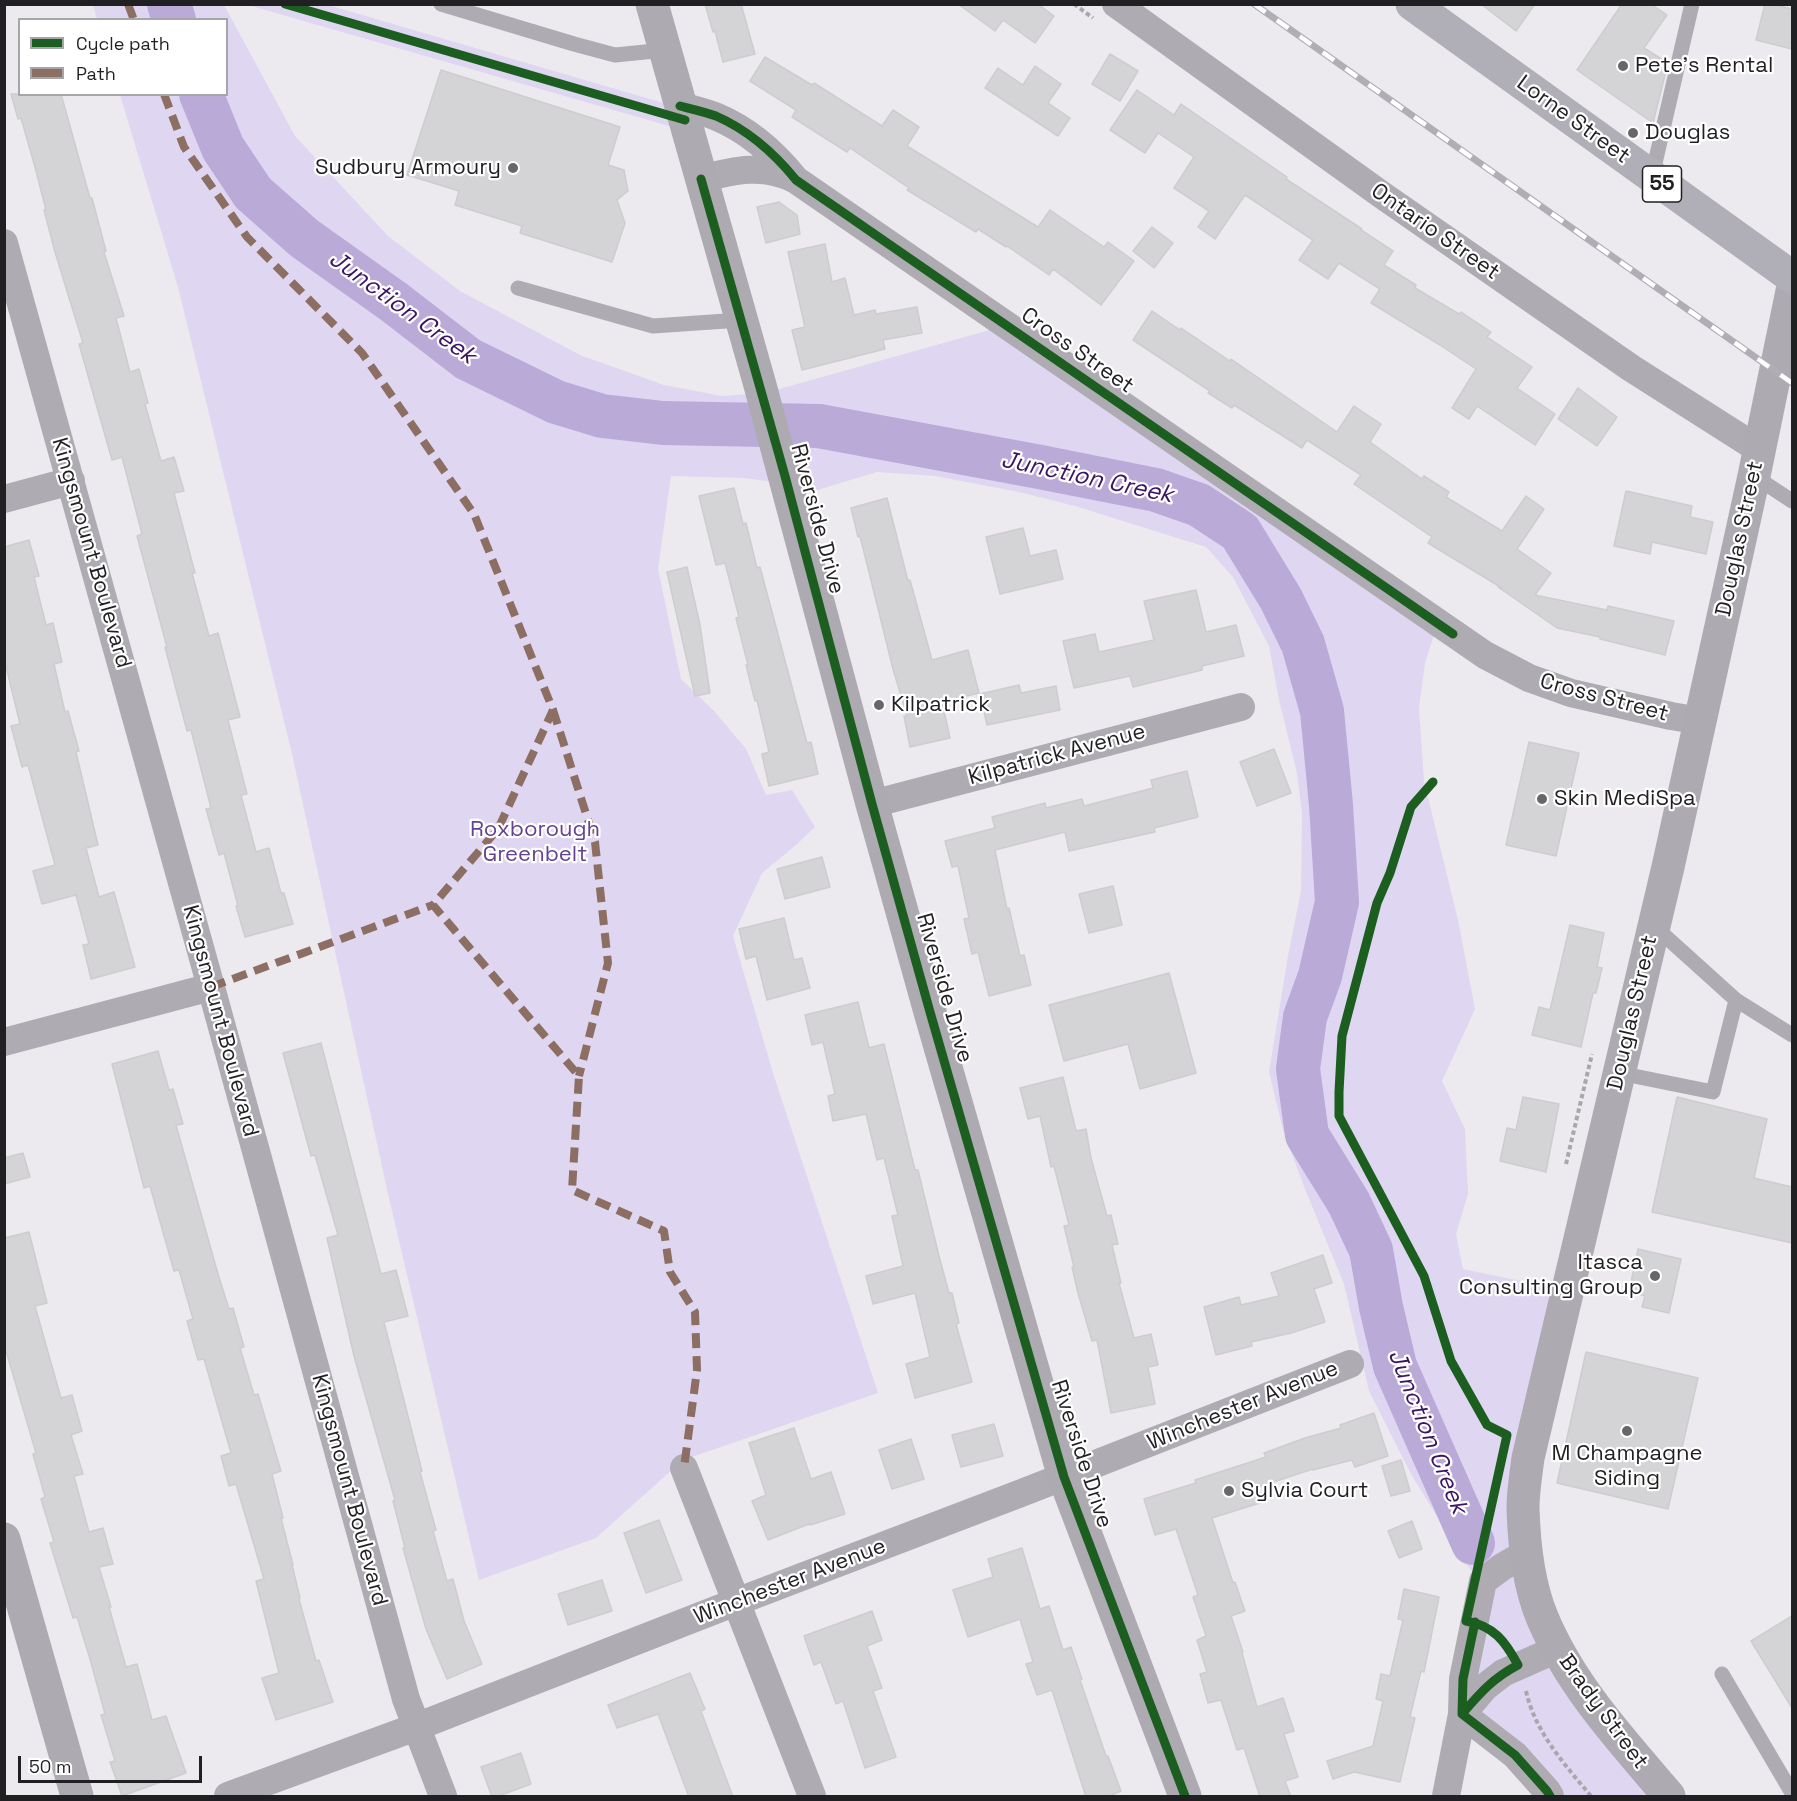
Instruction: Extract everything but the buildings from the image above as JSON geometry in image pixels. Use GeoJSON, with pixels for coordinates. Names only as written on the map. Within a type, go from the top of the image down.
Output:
{"type":"FeatureCollection","features":[{"type":"Feature","properties":{"kind":"main road","name":"Lorne Street"},"geometry":{"type":"LineString","coordinates":[[1412,4],[1792,277]]}},
{"type":"Feature","properties":{"kind":"street","name":"Riverside Drive"},"geometry":{"type":"LineString","coordinates":[[652,4],[760,385],[872,804],[1064,1477],[1185,1797]]}},
{"type":"Feature","properties":{"kind":"street","name":"Ontario Street"},"geometry":{"type":"LineString","coordinates":[[1116,4],[1382,195],[1631,369],[1757,463]]}},
{"type":"Feature","properties":{"kind":"street","name":"Cross Street"},"geometry":{"type":"LineString","coordinates":[[680,106],[730,123],[765,147],[796,180]]}},
{"type":"Feature","properties":{"kind":"street","name":"Cross Street"},"geometry":{"type":"LineString","coordinates":[[701,179],[748,169],[786,175],[796,180],[1485,655],[1529,678],[1571,693],[1701,721]]}},
{"type":"Feature","properties":{"kind":"street","name":"Kingsmount Boulevard"},"geometry":{"type":"LineString","coordinates":[[4,243],[406,1699],[443,1797]]}},
{"type":"Feature","properties":{"kind":"street","name":"Douglas Street"},"geometry":{"type":"LineString","coordinates":[[1526,1553],[1523,1506],[1528,1458],[1701,721],[1792,291]]}},
{"type":"Feature","properties":{"kind":"street"},"geometry":{"type":"LineString","coordinates":[[4,499],[71,481]]}},
{"type":"Feature","properties":{"kind":"street","name":"Kilpatrick Avenue"},"geometry":{"type":"LineString","coordinates":[[872,804],[1241,707]]}},
{"type":"Feature","properties":{"kind":"street"},"geometry":{"type":"LineString","coordinates":[[4,1042],[211,987]]}},
{"type":"Feature","properties":{"kind":"street","name":"Winchester Avenue"},"geometry":{"type":"LineString","coordinates":[[228,1797],[416,1727],[1064,1477],[1350,1364]]}},
{"type":"Feature","properties":{"kind":"street"},"geometry":{"type":"LineString","coordinates":[[684,1468],[812,1797]]}},
{"type":"Feature","properties":{"kind":"street"},"geometry":{"type":"LineString","coordinates":[[4,1539],[77,1797]]}},
{"type":"Feature","properties":{"kind":"street"},"geometry":{"type":"LineString","coordinates":[[1446,1797],[1462,1714],[1463,1678],[1484,1581],[1526,1553]]}},
{"type":"Feature","properties":{"kind":"street","name":"Brady Street"},"geometry":{"type":"LineString","coordinates":[[1526,1553],[1541,1615],[1557,1648],[1590,1700],[1669,1797]]}},
{"type":"Feature","properties":{"kind":"street"},"geometry":{"type":"LineString","coordinates":[[1462,1714],[1485,1687],[1503,1673],[1557,1648]]}},
{"type":"Feature","properties":{"kind":"street"},"geometry":{"type":"LineString","coordinates":[[1462,1714],[1515,1755],[1550,1797]]}},
{"type":"Feature","properties":{"kind":"lane"},"geometry":{"type":"LineString","coordinates":[[441,4],[615,55],[665,50]]}},
{"type":"Feature","properties":{"kind":"lane"},"geometry":{"type":"LineString","coordinates":[[1652,176],[1692,4]]}},
{"type":"Feature","properties":{"kind":"lane"},"geometry":{"type":"LineString","coordinates":[[518,288],[654,326],[741,320]]}},
{"type":"Feature","properties":{"kind":"lane"},"geometry":{"type":"LineString","coordinates":[[1757,463],[1792,501]]}},
{"type":"Feature","properties":{"kind":"lane"},"geometry":{"type":"LineString","coordinates":[[1654,926],[1736,1000],[1792,1035]]}},
{"type":"Feature","properties":{"kind":"lane"},"geometry":{"type":"LineString","coordinates":[[1619,1073],[1713,1092],[1736,1000]]}},
{"type":"Feature","properties":{"kind":"lane"},"geometry":{"type":"LineString","coordinates":[[1722,1674],[1792,1792]]}},
{"type":"Feature","properties":{"kind":"path"},"geometry":{"type":"LineString","coordinates":[[1482,1551],[1494,1493]]}},
{"type":"Feature","properties":{"kind":"path"},"geometry":{"type":"LineString","coordinates":[[1518,1665],[1530,1708],[1539,1728],[1566,1767],[1591,1797]]}},
{"type":"Feature","properties":{"kind":"green space","name":"Roxborough Greenbelt"},"geometry":{"type":"Polygon","coordinates":[[[93,5],[224,5],[295,136],[388,236],[460,291],[580,355],[664,385],[722,396],[765,393],[1004,326],[1437,625],[1425,663],[1419,708],[1424,781],[1458,920],[1475,1009],[1442,1081],[1465,1129],[1468,1194],[1456,1234],[1463,1269],[1569,1291],[1530,1458],[1543,1613],[1672,1796],[1548,1796],[1464,1717],[1481,1584],[1411,1474],[1369,1391],[1344,1284],[1283,1130],[1269,1072],[1301,891],[1302,813],[1297,773],[1279,700],[1269,646],[1233,577],[1206,547],[1075,506],[1019,492],[935,476],[877,472],[794,497],[790,484],[744,478],[671,476],[658,569],[681,679],[714,711],[746,749],[766,795],[792,790],[815,827],[762,873],[733,936],[773,1073],[878,1393],[683,1460],[596,1538],[479,1580],[388,1194],[292,754],[178,287],[120,96],[228,96],[228,18],[97,18],[93,5]]]}},
{"type":"Feature","properties":{"kind":"green space"},"geometry":{"type":"Polygon","coordinates":[[[248,5],[328,5],[684,109],[690,132],[248,5]]]}},
{"type":"Feature","properties":{"kind":"waterway","name":"Junction Creek"},"geometry":{"type":"LineString","coordinates":[[169,4],[173,18]]}},
{"type":"Feature","properties":{"kind":"waterway","name":"Junction Creek"},"geometry":{"type":"LineString","coordinates":[[202,96],[223,148],[253,193],[304,238],[394,302],[468,359],[556,402],[602,416],[663,423],[819,426],[1040,467],[1156,490],[1199,505],[1240,532],[1281,599],[1303,644],[1322,711],[1337,902],[1320,976],[1305,1017],[1298,1069],[1307,1135],[1349,1203],[1371,1250],[1395,1366],[1473,1543]]}},
{"type":"Feature","properties":{"kind":"railway"},"geometry":{"type":"LineString","coordinates":[[1254,4],[1792,383]]}},
{"type":"Feature","properties":{"kind":"marked path"},"geometry":{"type":"LineString","coordinates":[[128,4],[133,18]]}},
{"type":"Feature","properties":{"kind":"marked path"},"geometry":{"type":"LineString","coordinates":[[165,96],[184,147],[247,237],[362,353],[474,514],[553,710],[498,829],[433,905],[579,1076],[572,1190],[664,1231],[670,1272],[695,1312],[697,1370],[684,1468]]}},
{"type":"Feature","properties":{"kind":"marked path"},"geometry":{"type":"LineString","coordinates":[[553,710],[595,842],[608,963],[579,1076]]}},
{"type":"Feature","properties":{"kind":"marked path"},"geometry":{"type":"LineString","coordinates":[[211,987],[433,905]]}},
{"type":"Feature","properties":{"kind":"cycle path"},"geometry":{"type":"LineString","coordinates":[[285,4],[685,120]]}},
{"type":"Feature","properties":{"kind":"cycle path"},"geometry":{"type":"LineString","coordinates":[[680,106],[716,116],[750,136],[770,152],[796,180],[1453,634]]}},
{"type":"Feature","properties":{"kind":"cycle path"},"geometry":{"type":"LineString","coordinates":[[701,179],[785,476],[930,1012],[1064,1477],[1185,1796]]}},
{"type":"Feature","properties":{"kind":"cycle path"},"geometry":{"type":"LineString","coordinates":[[1433,782],[1411,807],[1390,873],[1377,903],[1342,1036],[1339,1116],[1424,1276],[1451,1361],[1487,1425],[1507,1435],[1466,1621],[1476,1623],[1498,1636],[1518,1665],[1487,1686],[1462,1714]]}},
{"type":"Feature","properties":{"kind":"cycle path"},"geometry":{"type":"LineString","coordinates":[[1462,1714],[1463,1679],[1475,1622]]}},
{"type":"Feature","properties":{"kind":"cycle path"},"geometry":{"type":"LineString","coordinates":[[1462,1714],[1515,1755],[1550,1796]]}},
{"type":"Feature","properties":{"kind":"place","name":"Pete's Rental"},"geometry":{"type":"Point","coordinates":[1623,66]}},
{"type":"Feature","properties":{"kind":"place","name":"Douglas"},"geometry":{"type":"Point","coordinates":[1633,133]}},
{"type":"Feature","properties":{"kind":"place","name":"Sudbury Armoury"},"geometry":{"type":"Point","coordinates":[513,168]}},
{"type":"Feature","properties":{"kind":"place","name":"Kilpatrick"},"geometry":{"type":"Point","coordinates":[879,705]}},
{"type":"Feature","properties":{"kind":"place","name":"Skin MediSpa"},"geometry":{"type":"Point","coordinates":[1542,799]}},
{"type":"Feature","properties":{"kind":"place","name":"Itasca Consulting Group"},"geometry":{"type":"Point","coordinates":[1655,1276]}},
{"type":"Feature","properties":{"kind":"place","name":"M Champagne Siding"},"geometry":{"type":"Point","coordinates":[1627,1431]}},
{"type":"Feature","properties":{"kind":"place","name":"Sylvia Court"},"geometry":{"type":"Point","coordinates":[1229,1491]}}]}
